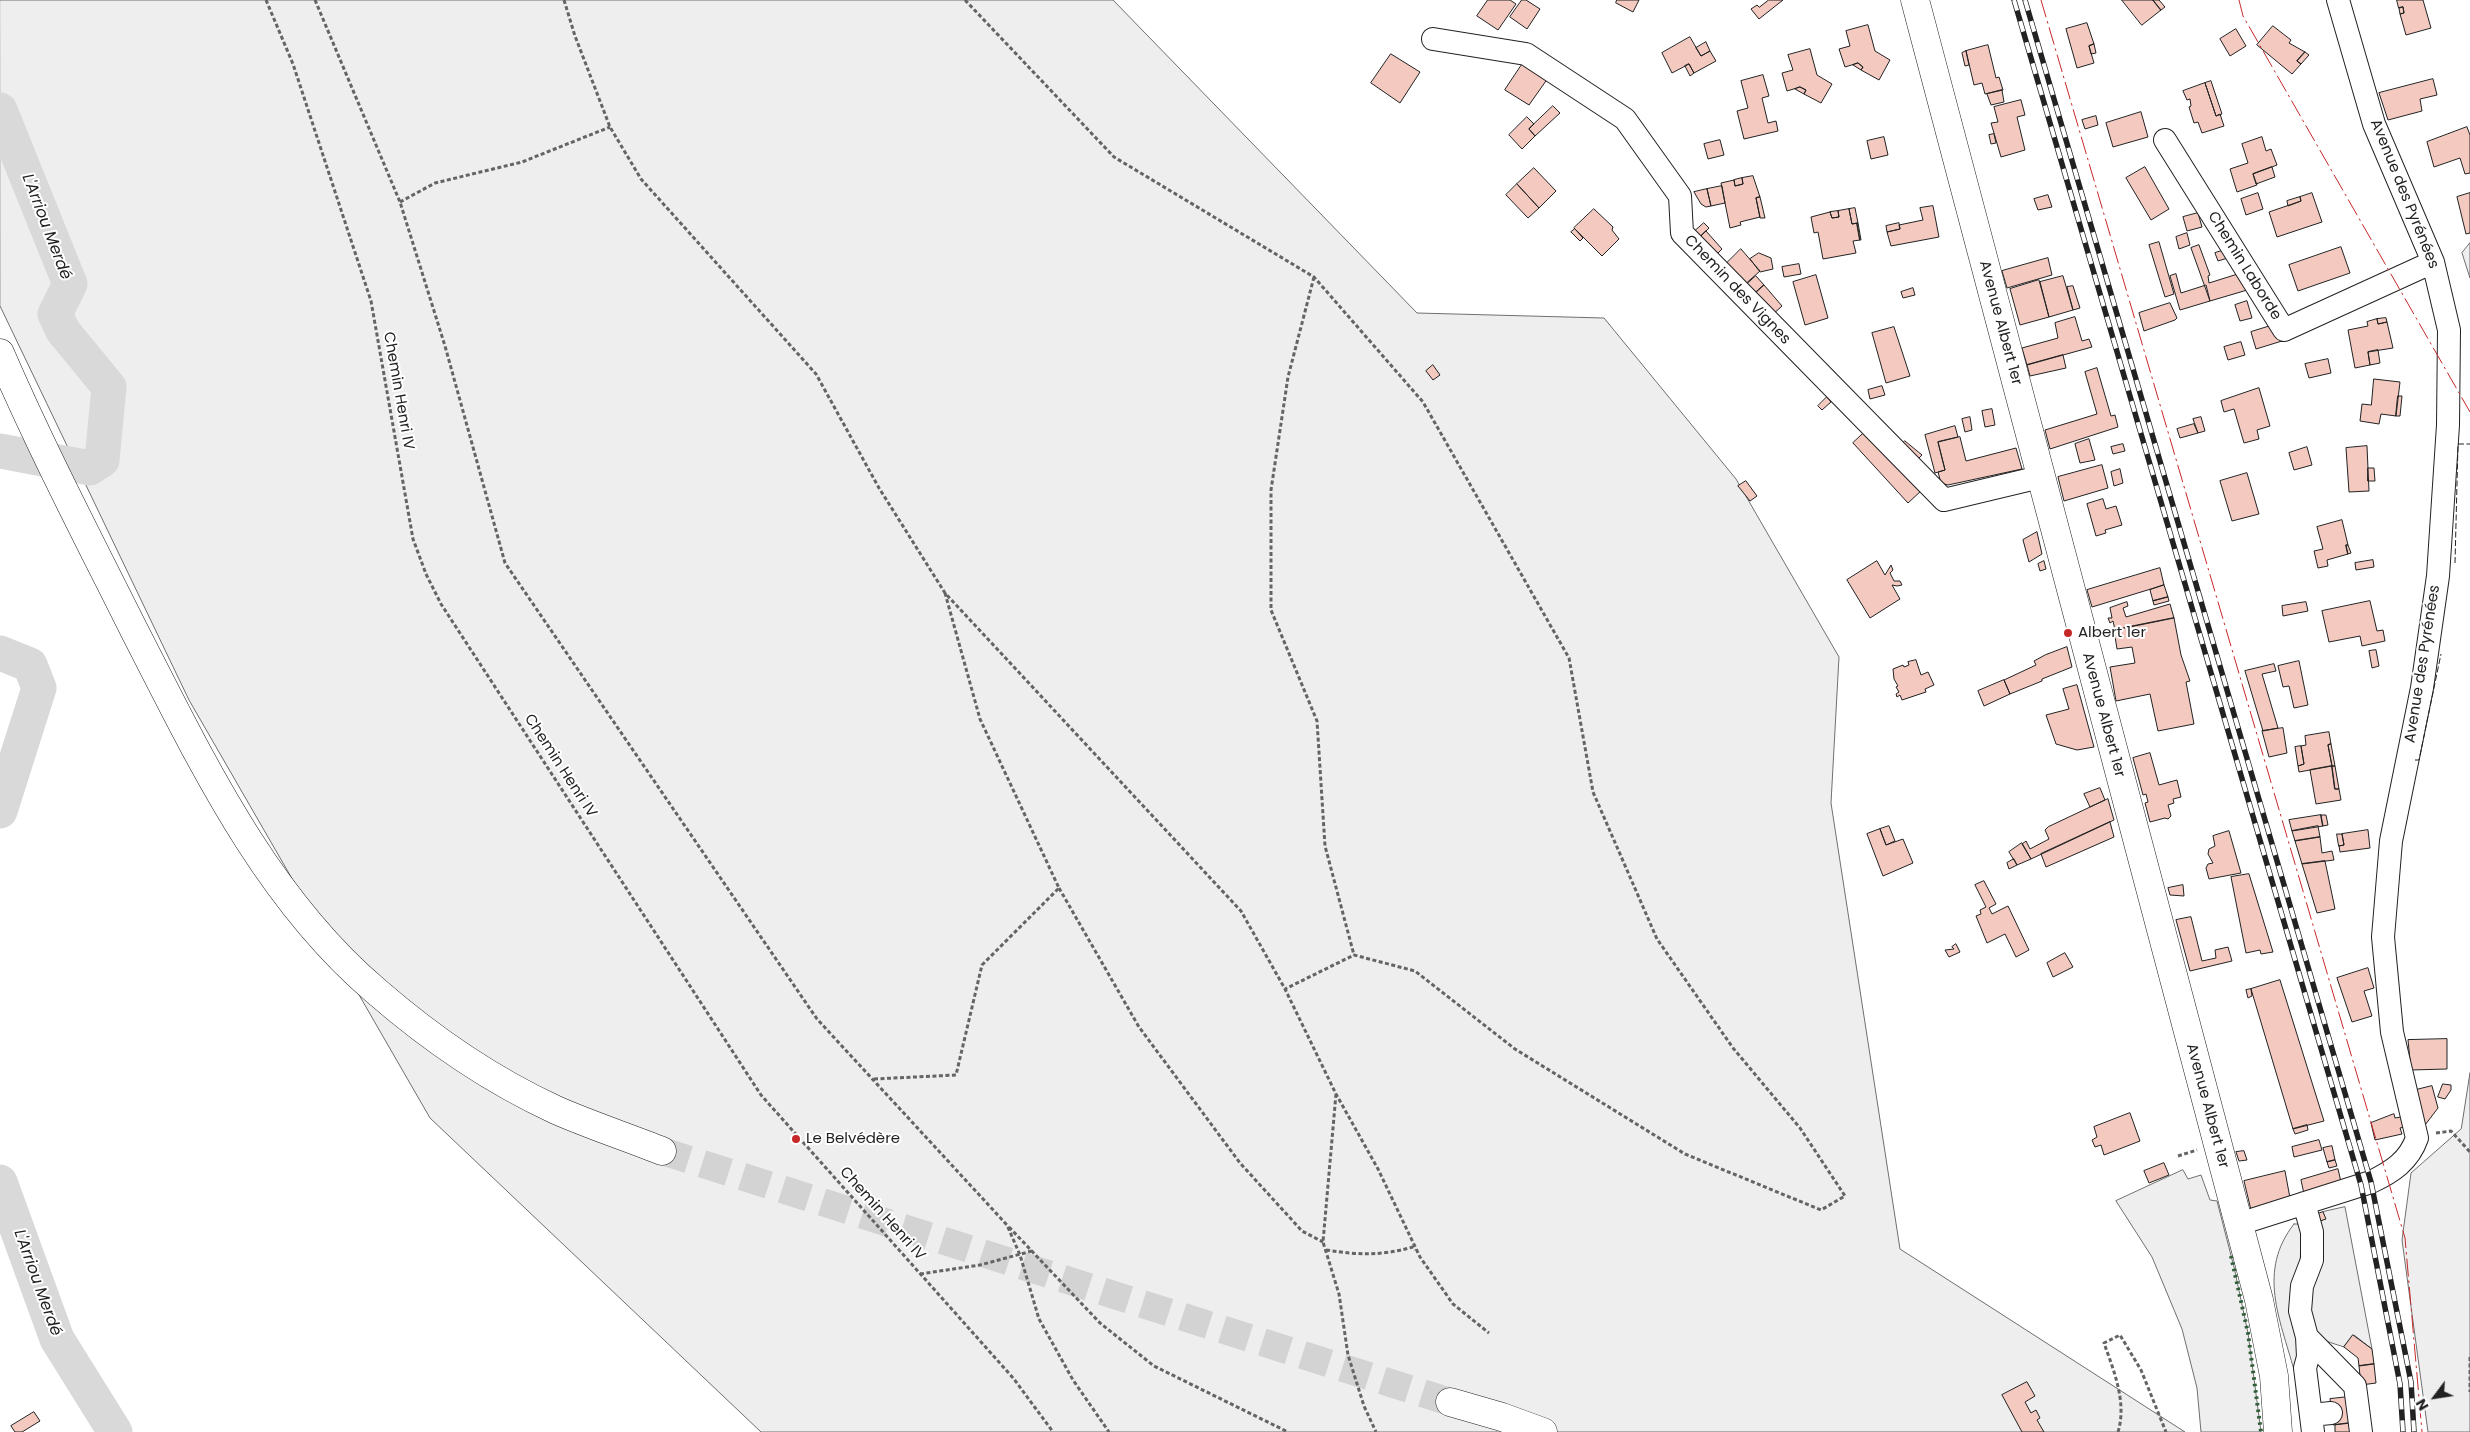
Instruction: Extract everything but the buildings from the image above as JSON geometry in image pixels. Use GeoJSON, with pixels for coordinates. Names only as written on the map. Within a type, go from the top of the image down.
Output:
{"type":"FeatureCollection","features":[{"type":"Feature","properties":{"kind":"main road","name":"Avenue Albert 1er"},"geometry":{"type":"LineString","coordinates":[[1915,0],[2259,1300],[2274,1376],[2278,1432]]}},
{"type":"Feature","properties":{"kind":"main road"},"geometry":{"type":"LineString","coordinates":[[0,353],[34,434],[210,779],[246,836],[288,896],[330,947],[373,989],[406,1016],[443,1044],[493,1076],[556,1110],[662,1151]]}},
{"type":"Feature","properties":{"kind":"main road"},"geometry":{"type":"LineString","coordinates":[[1450,1402],[1502,1417],[1543,1432]]}},
{"type":"Feature","properties":{"kind":"street","name":"Avenue des Pyrénées"},"geometry":{"type":"LineString","coordinates":[[2338,0],[2374,124],[2433,262],[2449,330],[2448,425],[2438,576],[2422,688],[2391,841],[2383,937],[2392,1032],[2417,1138]]}},
{"type":"Feature","properties":{"kind":"street","name":"Chemin des Vignes"},"geometry":{"type":"LineString","coordinates":[[1433,39],[1526,54],[1625,119],[1680,196],[1682,233],[1944,500],[2040,477]]}},
{"type":"Feature","properties":{"kind":"street","name":"Chemin Laborde"},"geometry":{"type":"LineString","coordinates":[[2165,140],[2284,330],[2433,262]]}},
{"type":"Feature","properties":{"kind":"street"},"geometry":{"type":"LineString","coordinates":[[2239,1224],[2371,1182],[2391,1172],[2408,1155],[2417,1138]]}},
{"type":"Feature","properties":{"kind":"street"},"geometry":{"type":"LineString","coordinates":[[2304,1203],[2312,1232],[2312,1260],[2302,1286],[2300,1311],[2307,1337],[2308,1357],[2305,1368],[2333,1416],[2361,1432]]}},
{"type":"Feature","properties":{"kind":"street"},"geometry":{"type":"LineString","coordinates":[[2307,1337],[2355,1386],[2333,1416]]}},
{"type":"Feature","properties":{"kind":"path","name":"Chemin Henri IV"},"geometry":{"type":"LineString","coordinates":[[266,0],[293,64],[370,301],[412,539],[441,604],[761,1094],[1014,1379],[1053,1432]]}},
{"type":"Feature","properties":{"kind":"path"},"geometry":{"type":"LineString","coordinates":[[315,0],[400,202],[445,346],[505,563],[817,1020],[1100,1323],[1154,1366],[1288,1432]]}},
{"type":"Feature","properties":{"kind":"path"},"geometry":{"type":"LineString","coordinates":[[564,0],[575,36],[610,127],[641,179],[816,374],[879,488],[945,593],[1240,911],[1285,989],[1336,1094],[1378,1169],[1420,1257]]}},
{"type":"Feature","properties":{"kind":"path"},"geometry":{"type":"LineString","coordinates":[[965,0],[1114,157],[1314,277],[1423,402],[1569,658],[1593,792],[1658,939],[1733,1048],[1800,1128],[1845,1196],[1821,1210],[1685,1154],[1515,1049],[1415,972],[1354,955],[1285,989]]}},
{"type":"Feature","properties":{"kind":"path"},"geometry":{"type":"LineString","coordinates":[[400,202],[435,183],[522,162],[610,127]]}},
{"type":"Feature","properties":{"kind":"path"},"geometry":{"type":"LineString","coordinates":[[1314,277],[1288,377],[1271,490],[1271,610],[1317,721],[1325,846],[1354,955]]}},
{"type":"Feature","properties":{"kind":"path"},"geometry":{"type":"LineString","coordinates":[[945,593],[980,719],[1059,888],[1139,1027],[1234,1155],[1302,1231],[1323,1242]]}},
{"type":"Feature","properties":{"kind":"path"},"geometry":{"type":"LineString","coordinates":[[874,1079],[956,1075],[982,965],[1059,888]]}},
{"type":"Feature","properties":{"kind":"path"},"geometry":{"type":"LineString","coordinates":[[1336,1094],[1323,1242],[1339,1294],[1348,1355],[1364,1406],[1376,1432]]}},
{"type":"Feature","properties":{"kind":"path"},"geometry":{"type":"LineString","coordinates":[[2417,1138],[2445,1130],[2450,1131],[2470,1152]]}},
{"type":"Feature","properties":{"kind":"path"},"geometry":{"type":"LineString","coordinates":[[2178,1156],[2200,1149]]}},
{"type":"Feature","properties":{"kind":"path"},"geometry":{"type":"LineString","coordinates":[[1007,1225],[1020,1255],[1039,1319],[1073,1380],[1109,1432]]}},
{"type":"Feature","properties":{"kind":"path"},"geometry":{"type":"LineString","coordinates":[[1326,1250],[1364,1256],[1389,1254],[1414,1248],[1453,1304],[1489,1333]]}},
{"type":"Feature","properties":{"kind":"path"},"geometry":{"type":"LineString","coordinates":[[920,1274],[980,1265],[1032,1252]]}},
{"type":"Feature","properties":{"kind":"path"},"geometry":{"type":"LineString","coordinates":[[2118,1432],[2122,1418],[2116,1376],[2104,1343],[2120,1335],[2141,1370],[2166,1432]]}},
{"type":"Feature","properties":{"kind":"path"},"geometry":{"type":"LineString","coordinates":[[2470,1357],[2470,1392]]}},
{"type":"Feature","properties":{"kind":"shaded area"},"geometry":{"type":"Polygon","coordinates":[[[0,0],[1113,0],[1417,313],[1604,318],[1736,479],[1839,657],[1831,803],[1900,1249],[2185,1432],[761,1432],[430,1118],[189,700],[0,306],[0,0]]]}},
{"type":"Feature","properties":{"kind":"shaded area"},"geometry":{"type":"Polygon","coordinates":[[[2470,243],[2470,278],[2462,253],[2470,243]]]}},
{"type":"Feature","properties":{"kind":"shaded area"},"geometry":{"type":"Polygon","coordinates":[[[2470,1073],[2470,1432],[2428,1432],[2402,1240],[2411,1173],[2461,1129],[2470,1073]]]}},
{"type":"Feature","properties":{"kind":"shaded area"},"geometry":{"type":"Polygon","coordinates":[[[2183,1170],[2188,1179],[2201,1175],[2210,1200],[2217,1201],[2248,1333],[2261,1432],[2201,1432],[2197,1388],[2182,1329],[2152,1257],[2116,1201],[2183,1170]]]}},
{"type":"Feature","properties":{"kind":"shaded area"},"geometry":{"type":"Polygon","coordinates":[[[2345,1207],[2372,1349],[2354,1335],[2344,1347],[2324,1340],[2319,1336],[2314,1327],[2311,1314],[2312,1264],[2317,1222],[2325,1219],[2323,1212],[2345,1207]]]}},
{"type":"Feature","properties":{"kind":"shaded area"},"geometry":{"type":"Polygon","coordinates":[[[2294,1224],[2298,1224],[2301,1229],[2298,1366],[2294,1370],[2278,1314],[2274,1277],[2276,1259],[2283,1242],[2294,1224]]]}},
{"type":"Feature","properties":{"kind":"waterway","name":"L'Arriou Merdé"},"geometry":{"type":"LineString","coordinates":[[0,110],[70,284],[55,314],[63,331],[109,387],[102,460],[90,468],[0,451]]}},
{"type":"Feature","properties":{"kind":"waterway","name":"L'Arriou Merdé"},"geometry":{"type":"LineString","coordinates":[[0,653],[30,665],[39,688],[0,811]]}},
{"type":"Feature","properties":{"kind":"waterway","name":"L'Arriou Merdé"},"geometry":{"type":"LineString","coordinates":[[0,1182],[57,1339],[115,1432]]}},
{"type":"Feature","properties":{"kind":"tunnel"},"geometry":{"type":"LineString","coordinates":[[662,1151],[1450,1402]]}},
{"type":"Feature","properties":{"kind":"railway"},"geometry":{"type":"LineString","coordinates":[[2014,0],[2361,1185],[2400,1384],[2403,1432]]}},
{"type":"Feature","properties":{"kind":"railway"},"geometry":{"type":"LineString","coordinates":[[2025,0],[2371,1182],[2411,1382],[2414,1432]]}},
{"type":"Feature","properties":{"kind":"hedge"},"geometry":{"type":"LineString","coordinates":[[2231,1256],[2248,1333],[2261,1432]]}},
{"type":"Feature","properties":{"kind":"fence"},"geometry":{"type":"LineString","coordinates":[[2455,563],[2458,444],[2470,444]]}},
{"type":"Feature","properties":{"kind":"fence"},"geometry":{"type":"LineString","coordinates":[[2415,760],[2419,760],[2441,654]]}},
{"type":"Feature","properties":{"kind":"power"},"geometry":{"type":"LineString","coordinates":[[2041,0],[2405,1238],[2422,1432]]}},
{"type":"Feature","properties":{"kind":"power"},"geometry":{"type":"LineString","coordinates":[[2239,0],[2243,16],[2470,412]]}},
{"type":"Feature","properties":{"kind":"place","name":"Albert 1er"},"geometry":{"type":"Point","coordinates":[2068,633]}},
{"type":"Feature","properties":{"kind":"place","name":"Le Belvédère"},"geometry":{"type":"Point","coordinates":[796,1139]}}]}
